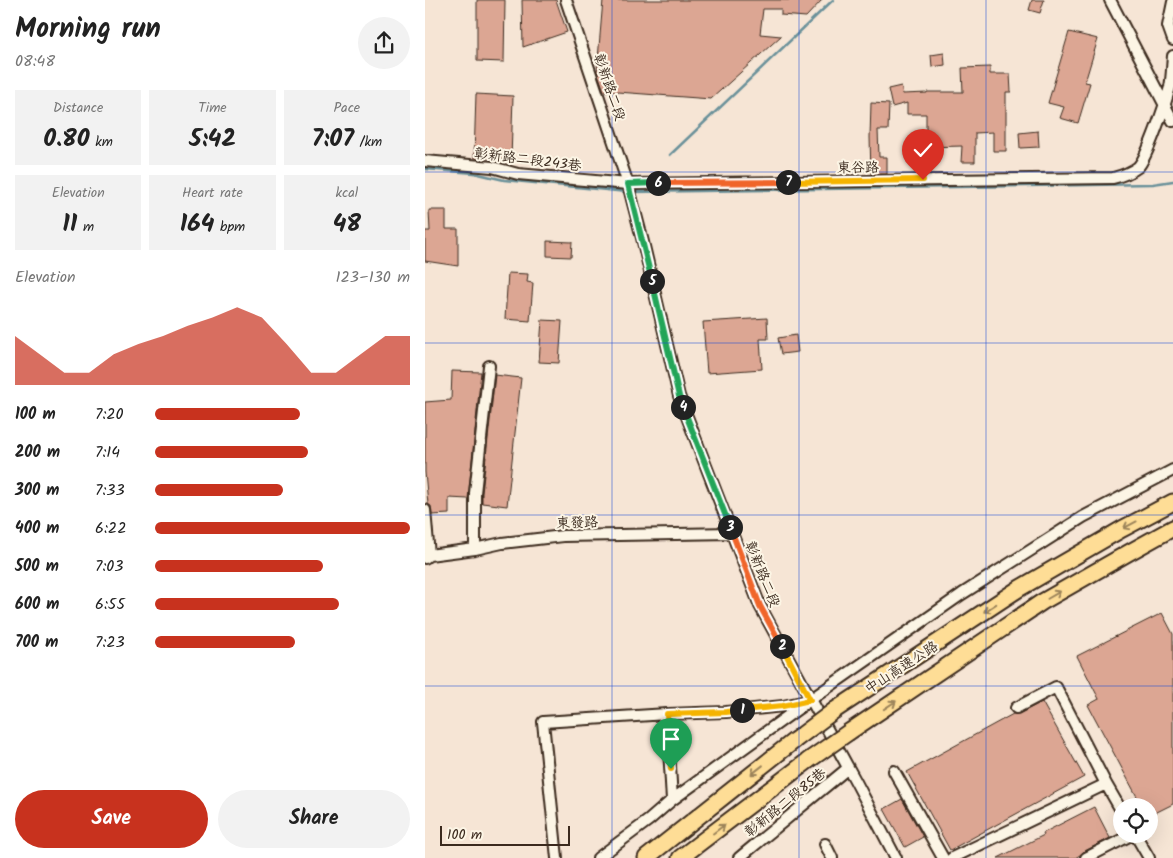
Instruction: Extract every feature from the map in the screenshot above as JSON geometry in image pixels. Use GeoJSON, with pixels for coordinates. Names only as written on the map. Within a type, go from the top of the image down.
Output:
{"type":"FeatureCollection","features":[{"type":"Feature","properties":{"kind":"highway","name":"中山高速公路"},"geometry":{"type":"LineString","coordinates":[[646,858],[835,710],[1020,588],[1173,502]]}},
{"type":"Feature","properties":{"kind":"highway","name":"中山高速公路"},"geometry":{"type":"LineString","coordinates":[[681,858],[809,760],[1042,602],[1173,528]]}},
{"type":"Feature","properties":{"kind":"street","name":"彰新路二段"},"geometry":{"type":"LineString","coordinates":[[566,0],[628,184],[679,396],[760,606],[896,858]]}},
{"type":"Feature","properties":{"kind":"street"},"geometry":{"type":"LineString","coordinates":[[1110,0],[1173,121]]}},
{"type":"Feature","properties":{"kind":"street"},"geometry":{"type":"LineString","coordinates":[[1173,2],[1168,26],[1173,40]]}},
{"type":"Feature","properties":{"kind":"street","name":"東谷路"},"geometry":{"type":"LineString","coordinates":[[628,184],[1113,178],[1127,174],[1138,167],[1145,158],[1170,86],[1173,56]]}},
{"type":"Feature","properties":{"kind":"street","name":"彰新路二段243巷"},"geometry":{"type":"LineString","coordinates":[[425,161],[493,167],[518,174],[628,184]]}},
{"type":"Feature","properties":{"kind":"street"},"geometry":{"type":"LineString","coordinates":[[475,549],[475,493],[489,366]]}},
{"type":"Feature","properties":{"kind":"street"},"geometry":{"type":"LineString","coordinates":[[599,858],[672,800],[810,700],[962,594],[1083,517],[1173,470]]}},
{"type":"Feature","properties":{"kind":"street"},"geometry":{"type":"LineString","coordinates":[[425,510],[427,557]]}},
{"type":"Feature","properties":{"kind":"street","name":"東發路"},"geometry":{"type":"LineString","coordinates":[[427,557],[502,543],[563,536],[732,533]]}},
{"type":"Feature","properties":{"kind":"street"},"geometry":{"type":"LineString","coordinates":[[1016,708],[1056,688],[1114,798]]}},
{"type":"Feature","properties":{"kind":"street"},"geometry":{"type":"LineString","coordinates":[[557,858],[543,722],[726,712],[783,706],[810,700]]}},
{"type":"Feature","properties":{"kind":"street"},"geometry":{"type":"LineString","coordinates":[[667,714],[672,800]]}},
{"type":"Feature","properties":{"kind":"street","name":"彰新路二段85巷"},"geometry":{"type":"LineString","coordinates":[[739,858],[848,768]]}},
{"type":"Feature","properties":{"kind":"street"},"geometry":{"type":"LineString","coordinates":[[894,772],[943,858]]}},
{"type":"Feature","properties":{"kind":"street"},"geometry":{"type":"LineString","coordinates":[[952,858],[1106,784]]}},
{"type":"Feature","properties":{"kind":"street"},"geometry":{"type":"LineString","coordinates":[[1086,858],[1116,843]]}},
{"type":"Feature","properties":{"kind":"street"},"geometry":{"type":"LineString","coordinates":[[1140,843],[1149,858]]}},
{"type":"Feature","properties":{"kind":"street"},"geometry":{"type":"LineString","coordinates":[[825,844],[832,858]]}},
{"type":"Feature","properties":{"kind":"building"},"geometry":{"type":"Polygon","coordinates":[[[477,0],[505,0],[504,62],[477,61],[477,0]]]}},
{"type":"Feature","properties":{"kind":"building"},"geometry":{"type":"Polygon","coordinates":[[[522,0],[556,0],[567,32],[523,47],[522,0]]]}},
{"type":"Feature","properties":{"kind":"building"},"geometry":{"type":"Polygon","coordinates":[[[603,0],[822,0],[806,17],[781,15],[781,9],[763,9],[760,34],[781,36],[711,99],[604,91],[597,71],[603,0]]]}},
{"type":"Feature","properties":{"kind":"building"},"geometry":{"type":"Polygon","coordinates":[[[1032,0],[1044,0],[1040,13],[1029,10],[1032,0]]]}},
{"type":"Feature","properties":{"kind":"building"},"geometry":{"type":"Polygon","coordinates":[[[1069,32],[1098,39],[1085,82],[1090,83],[1078,123],[1060,118],[1064,107],[1048,103],[1069,32]]]}},
{"type":"Feature","properties":{"kind":"building"},"geometry":{"type":"Polygon","coordinates":[[[944,53],[945,65],[932,67],[931,55],[944,53]]]}},
{"type":"Feature","properties":{"kind":"building"},"geometry":{"type":"Polygon","coordinates":[[[990,67],[990,74],[1010,74],[1011,92],[1006,92],[1006,151],[993,151],[993,132],[975,133],[975,162],[961,162],[962,146],[926,147],[926,114],[907,114],[907,103],[892,107],[888,89],[901,86],[903,94],[963,92],[962,68],[990,67]]]}},
{"type":"Feature","properties":{"kind":"building"},"geometry":{"type":"Polygon","coordinates":[[[476,94],[513,96],[511,160],[474,158],[476,94]]]}},
{"type":"Feature","properties":{"kind":"building"},"geometry":{"type":"Polygon","coordinates":[[[871,103],[889,104],[888,130],[878,130],[879,157],[887,157],[887,174],[871,174],[871,103]]]}},
{"type":"Feature","properties":{"kind":"building"},"geometry":{"type":"Polygon","coordinates":[[[1038,131],[1039,147],[1020,148],[1019,133],[1038,131]]]}},
{"type":"Feature","properties":{"kind":"building"},"geometry":{"type":"Polygon","coordinates":[[[429,210],[446,210],[446,229],[458,229],[458,266],[425,261],[425,231],[430,231],[429,210]]]}},
{"type":"Feature","properties":{"kind":"building"},"geometry":{"type":"Polygon","coordinates":[[[547,241],[572,242],[571,257],[547,256],[547,241]]]}},
{"type":"Feature","properties":{"kind":"building"},"geometry":{"type":"Polygon","coordinates":[[[508,273],[528,274],[527,282],[533,283],[530,321],[505,319],[508,273]]]}},
{"type":"Feature","properties":{"kind":"building"},"geometry":{"type":"Polygon","coordinates":[[[767,318],[768,339],[760,339],[762,369],[707,373],[703,322],[767,318]]]}},
{"type":"Feature","properties":{"kind":"building"},"geometry":{"type":"Polygon","coordinates":[[[542,320],[562,321],[559,363],[539,362],[542,320]]]}},
{"type":"Feature","properties":{"kind":"building"},"geometry":{"type":"Polygon","coordinates":[[[796,335],[798,352],[781,354],[778,338],[796,335]]]}},
{"type":"Feature","properties":{"kind":"building"},"geometry":{"type":"Polygon","coordinates":[[[452,371],[481,372],[468,499],[449,498],[449,514],[432,515],[431,506],[428,504],[425,472],[425,402],[451,400],[452,371]]]}},
{"type":"Feature","properties":{"kind":"building"},"geometry":{"type":"Polygon","coordinates":[[[495,375],[521,378],[507,506],[482,503],[495,375]]]}},
{"type":"Feature","properties":{"kind":"building"},"geometry":{"type":"Polygon","coordinates":[[[1162,613],[1173,634],[1173,804],[1158,812],[1158,798],[1138,798],[1088,705],[1099,699],[1077,656],[1162,613]]]}},
{"type":"Feature","properties":{"kind":"building"},"geometry":{"type":"Polygon","coordinates":[[[1042,702],[1084,777],[950,850],[907,772],[1013,714],[1019,714],[1042,702]]]}},
{"type":"Feature","properties":{"kind":"building"},"geometry":{"type":"Polygon","coordinates":[[[902,799],[923,837],[905,847],[884,809],[902,799]]]}},
{"type":"Feature","properties":{"kind":"building"},"geometry":{"type":"Polygon","coordinates":[[[1094,807],[1110,838],[1075,858],[998,858],[1044,835],[1043,833],[1094,807]]]}},
{"type":"Feature","properties":{"kind":"waterway"},"geometry":{"type":"LineString","coordinates":[[670,155],[833,0]]}},
{"type":"Feature","properties":{"kind":"waterway"},"geometry":{"type":"LineString","coordinates":[[425,169],[474,173],[504,180],[627,192]]}},
{"type":"Feature","properties":{"kind":"waterway"},"geometry":{"type":"LineString","coordinates":[[632,192],[1153,184],[1173,181]]}},
{"type":"Feature","properties":{"kind":"route"},"geometry":{"type":"LineString","coordinates":[[671,769],[667,714],[726,712],[783,706],[810,700],[760,606],[679,396],[628,184],[923,180]]}}]}
